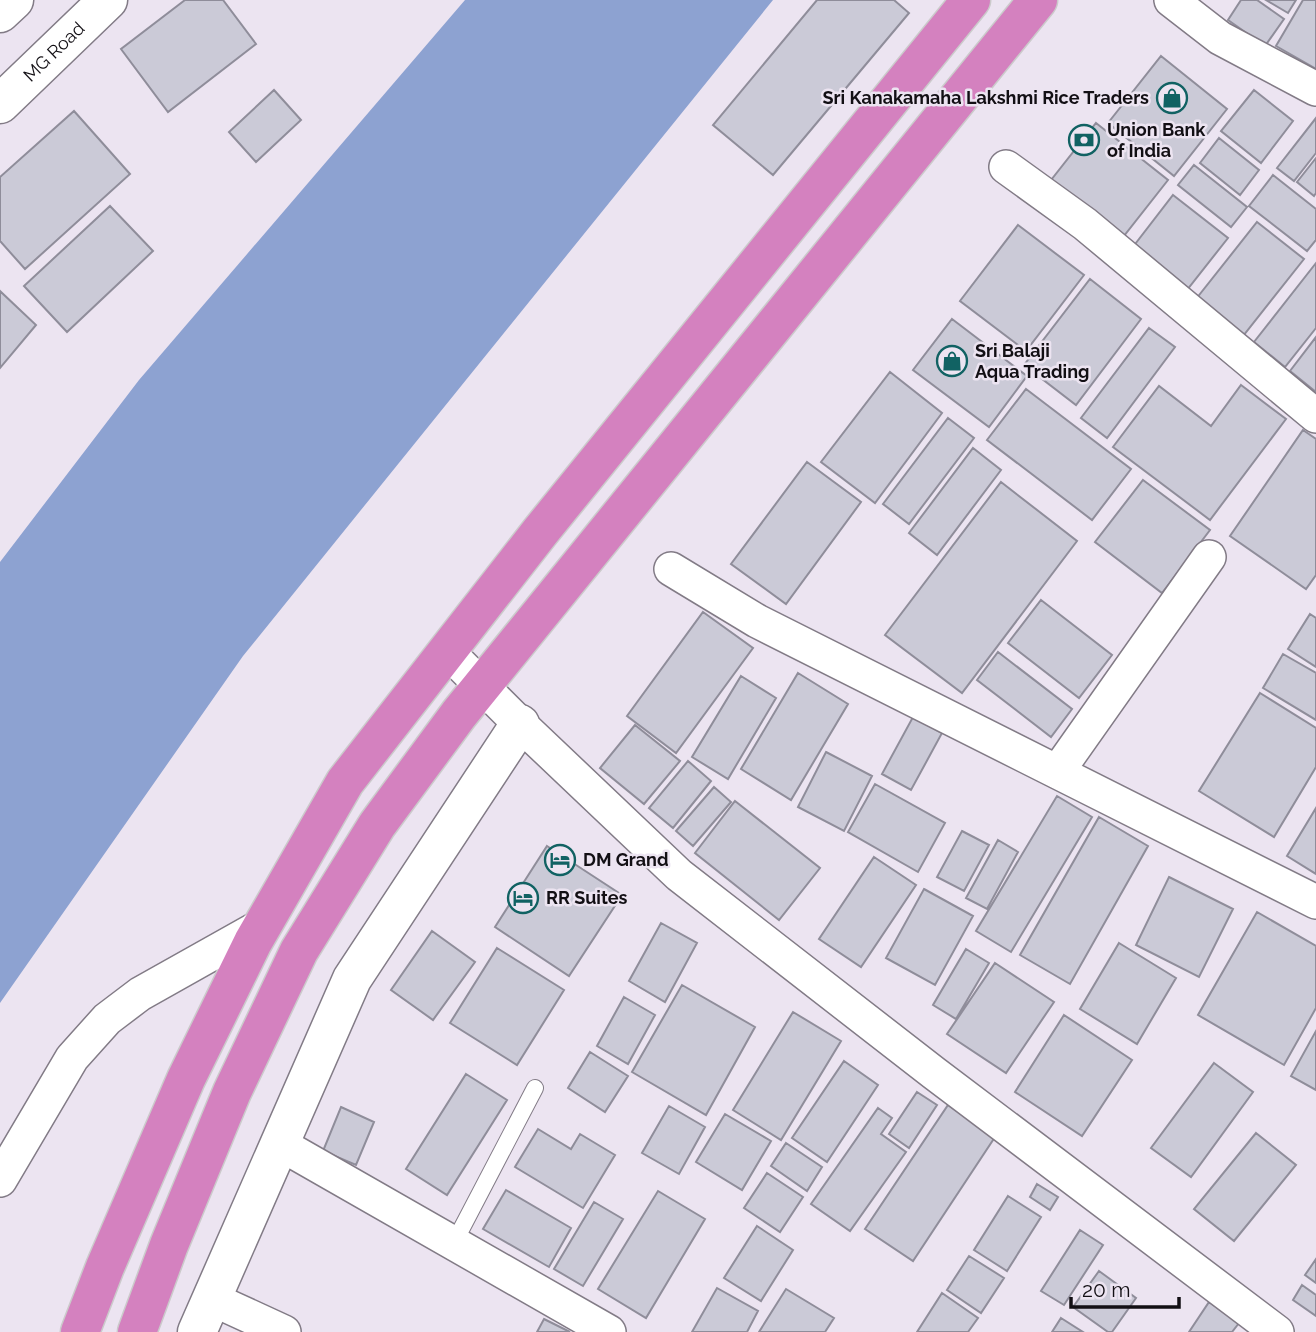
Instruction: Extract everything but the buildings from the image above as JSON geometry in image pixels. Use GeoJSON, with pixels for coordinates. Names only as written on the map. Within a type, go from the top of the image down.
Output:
{"type":"FeatureCollection","features":[{"type":"Feature","properties":{"kind":"highway"},"geometry":{"type":"LineString","coordinates":[[80,1332],[187,1079],[263,925],[345,782],[446,650],[971,0]]}},
{"type":"Feature","properties":{"kind":"highway"},"geometry":{"type":"LineString","coordinates":[[137,1332],[169,1245],[232,1093],[299,951],[377,825],[482,687],[1038,0]]}},
{"type":"Feature","properties":{"kind":"street"},"geometry":{"type":"LineString","coordinates":[[0,13],[15,0]]}},
{"type":"Feature","properties":{"kind":"street","name":"MG Road"},"geometry":{"type":"LineString","coordinates":[[0,104],[108,0]]}},
{"type":"Feature","properties":{"kind":"street"},"geometry":{"type":"LineString","coordinates":[[1171,0],[1220,38],[1316,89]]}},
{"type":"Feature","properties":{"kind":"street"},"geometry":{"type":"LineString","coordinates":[[1006,167],[1085,223],[1316,416]]}},
{"type":"Feature","properties":{"kind":"street"},"geometry":{"type":"LineString","coordinates":[[1058,771],[1209,557]]}},
{"type":"Feature","properties":{"kind":"street"},"geometry":{"type":"LineString","coordinates":[[671,569],[757,621],[1316,902]]}},
{"type":"Feature","properties":{"kind":"street"},"geometry":{"type":"LineString","coordinates":[[446,650],[679,875],[934,1073],[1277,1332]]}},
{"type":"Feature","properties":{"kind":"street"},"geometry":{"type":"LineString","coordinates":[[284,1332],[204,1315],[352,979],[520,724]]}},
{"type":"Feature","properties":{"kind":"street"},"geometry":{"type":"LineString","coordinates":[[0,1180],[72,1058],[107,1019],[140,994],[263,925]]}},
{"type":"Feature","properties":{"kind":"street"},"geometry":{"type":"LineString","coordinates":[[280,1144],[609,1332]]}},
{"type":"Feature","properties":{"kind":"lane"},"geometry":{"type":"LineString","coordinates":[[454,1243],[535,1088]]}},
{"type":"Feature","properties":{"kind":"water"},"geometry":{"type":"Polygon","coordinates":[[[465,0],[773,0],[243,656],[0,1003],[0,562],[139,380],[465,0]]]}},
{"type":"Feature","properties":{"kind":"place","name":"Sri Kanakamaha Lakshmi Rice Traders"},"geometry":{"type":"Point","coordinates":[1172,98]}},
{"type":"Feature","properties":{"kind":"place","name":"Union Bank of India"},"geometry":{"type":"Point","coordinates":[1084,140]}},
{"type":"Feature","properties":{"kind":"place","name":"Sri Balaji Aqua Trading"},"geometry":{"type":"Point","coordinates":[952,361]}},
{"type":"Feature","properties":{"kind":"place","name":"DM Grand"},"geometry":{"type":"Point","coordinates":[560,860]}},
{"type":"Feature","properties":{"kind":"place","name":"RR Suites"},"geometry":{"type":"Point","coordinates":[523,898]}}]}
